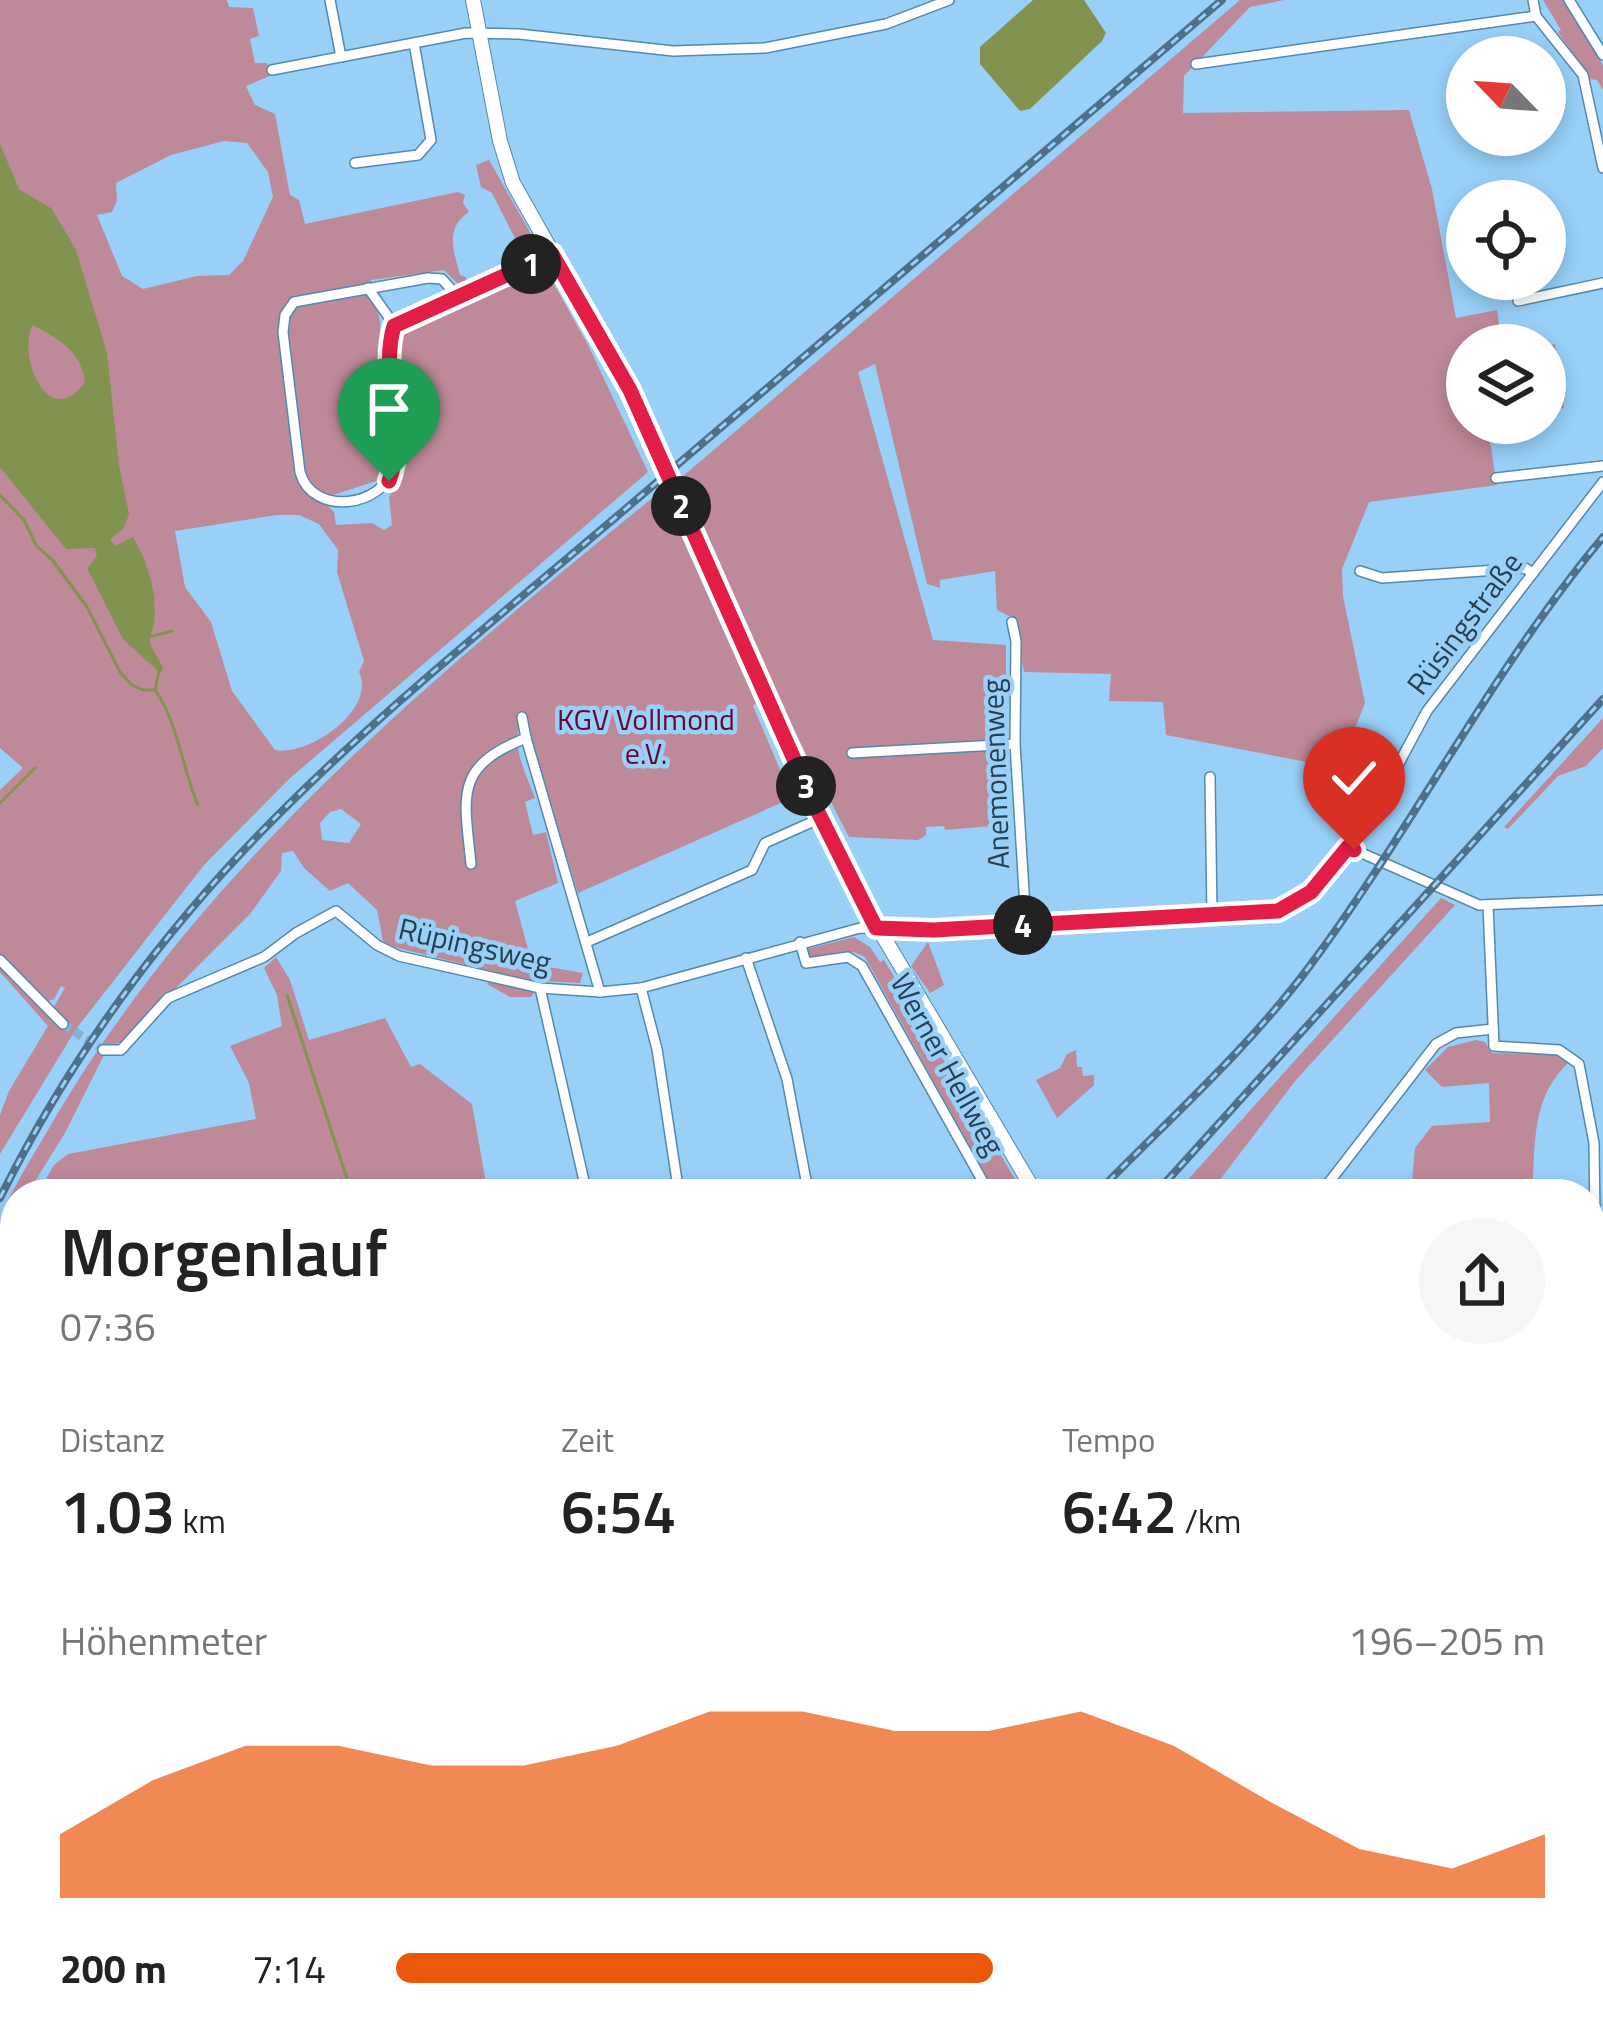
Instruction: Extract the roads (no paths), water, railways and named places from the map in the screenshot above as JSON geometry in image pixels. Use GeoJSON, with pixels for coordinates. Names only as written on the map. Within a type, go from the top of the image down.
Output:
{"type":"FeatureCollection","features":[{"type":"Feature","properties":{"kind":"main road","name":"Werner Hellweg"},"geometry":{"type":"LineString","coordinates":[[472,0],[509,174],[630,390],[821,818],[876,928],[1027,1179]]}},
{"type":"Feature","properties":{"kind":"street"},"geometry":{"type":"LineString","coordinates":[[330,0],[341,57]]}},
{"type":"Feature","properties":{"kind":"street"},"geometry":{"type":"LineString","coordinates":[[272,70],[478,33],[646,50],[739,51],[886,24],[950,0]]}},
{"type":"Feature","properties":{"kind":"street"},"geometry":{"type":"LineString","coordinates":[[1533,0],[1536,16],[1583,75],[1603,168]]}},
{"type":"Feature","properties":{"kind":"street"},"geometry":{"type":"LineString","coordinates":[[1569,0],[1603,55]]}},
{"type":"Feature","properties":{"kind":"street"},"geometry":{"type":"LineString","coordinates":[[1196,64],[1536,16]]}},
{"type":"Feature","properties":{"kind":"street"},"geometry":{"type":"LineString","coordinates":[[356,163],[418,155],[430,140],[414,44]]}},
{"type":"Feature","properties":{"kind":"street"},"geometry":{"type":"LineString","coordinates":[[458,296],[435,278],[294,302],[285,315],[284,332],[300,472],[313,494],[334,500],[361,499],[378,494],[389,481],[394,454],[388,345],[394,326],[552,254]]}},
{"type":"Feature","properties":{"kind":"street"},"geometry":{"type":"LineString","coordinates":[[1518,301],[1603,283]]}},
{"type":"Feature","properties":{"kind":"street"},"geometry":{"type":"LineString","coordinates":[[368,288],[394,326]]}},
{"type":"Feature","properties":{"kind":"street"},"geometry":{"type":"LineString","coordinates":[[1496,478],[1603,466]]}},
{"type":"Feature","properties":{"kind":"street","name":"Rüsingstraße"},"geometry":{"type":"LineString","coordinates":[[876,928],[934,930],[1212,915],[1278,911],[1293,904],[1323,879],[1348,847],[1375,808],[1427,711],[1603,482]]}},
{"type":"Feature","properties":{"kind":"street"},"geometry":{"type":"LineString","coordinates":[[1360,572],[1382,578],[1525,568],[1532,573]]}},
{"type":"Feature","properties":{"kind":"street","name":"Anemonenweg"},"geometry":{"type":"LineString","coordinates":[[1012,622],[1026,924]]}},
{"type":"Feature","properties":{"kind":"street"},"geometry":{"type":"LineString","coordinates":[[522,717],[600,992]]}},
{"type":"Feature","properties":{"kind":"street"},"geometry":{"type":"LineString","coordinates":[[471,864],[468,796],[473,772],[490,753],[526,738]]}},
{"type":"Feature","properties":{"kind":"street"},"geometry":{"type":"LineString","coordinates":[[852,753],[1015,744]]}},
{"type":"Feature","properties":{"kind":"street"},"geometry":{"type":"LineString","coordinates":[[1210,777],[1212,915]]}},
{"type":"Feature","properties":{"kind":"street"},"geometry":{"type":"LineString","coordinates":[[587,942],[752,870],[765,843],[821,818]]}},
{"type":"Feature","properties":{"kind":"street"},"geometry":{"type":"LineString","coordinates":[[1348,847],[1469,902],[1603,900]]}},
{"type":"Feature","properties":{"kind":"street"},"geometry":{"type":"LineString","coordinates":[[1488,905],[1494,1046],[1567,1052],[1579,1064],[1594,1143],[1594,1179]]}},
{"type":"Feature","properties":{"kind":"street","name":"Rüpingsweg"},"geometry":{"type":"LineString","coordinates":[[108,1052],[129,1044],[168,998],[264,958],[336,911],[377,946],[399,956],[540,988],[600,992],[641,988],[800,942],[876,928]]}},
{"type":"Feature","properties":{"kind":"street","name":"Werner Hellweg"},"geometry":{"type":"LineString","coordinates":[[800,942],[806,963],[848,957],[862,966],[981,1179]]}},
{"type":"Feature","properties":{"kind":"street"},"geometry":{"type":"LineString","coordinates":[[746,958],[788,1079],[804,1179]]}},
{"type":"Feature","properties":{"kind":"street"},"geometry":{"type":"LineString","coordinates":[[0,960],[63,1024]]}},
{"type":"Feature","properties":{"kind":"street"},"geometry":{"type":"LineString","coordinates":[[540,988],[584,1179]]}},
{"type":"Feature","properties":{"kind":"street"},"geometry":{"type":"LineString","coordinates":[[641,988],[657,1049],[677,1179]]}},
{"type":"Feature","properties":{"kind":"street"},"geometry":{"type":"LineString","coordinates":[[1332,1179],[1436,1043],[1456,1033],[1493,1034]]}},
{"type":"Feature","properties":{"kind":"waterway"},"geometry":{"type":"LineString","coordinates":[[0,495],[24,520],[36,545],[87,607],[120,672],[132,685],[155,690],[169,716],[198,805]]}},
{"type":"Feature","properties":{"kind":"waterway"},"geometry":{"type":"LineString","coordinates":[[145,638],[172,631]]}},
{"type":"Feature","properties":{"kind":"waterway"},"geometry":{"type":"LineString","coordinates":[[155,690],[159,672]]}},
{"type":"Feature","properties":{"kind":"waterway"},"geometry":{"type":"LineString","coordinates":[[0,803],[35,768]]}},
{"type":"Feature","properties":{"kind":"waterway"},"geometry":{"type":"LineString","coordinates":[[287,995],[347,1179]]}},
{"type":"Feature","properties":{"kind":"tunnel"},"geometry":{"type":"LineString","coordinates":[[63,1024],[103,1050]]}},
{"type":"Feature","properties":{"kind":"railway"},"geometry":{"type":"LineString","coordinates":[[10,1179],[79,1059],[141,972],[208,889],[290,803],[435,670],[1222,0]]}},
{"type":"Feature","properties":{"kind":"railway"},"geometry":{"type":"LineString","coordinates":[[1111,1179],[1233,1056],[1309,967],[1524,641],[1603,537]]}},
{"type":"Feature","properties":{"kind":"railway"},"geometry":{"type":"LineString","coordinates":[[1169,1179],[1603,699]]}},
{"type":"Feature","properties":{"kind":"park label","name":"KGV Vollmond e.V."},"geometry":{"type":"Point","coordinates":[646,736]}}]}
